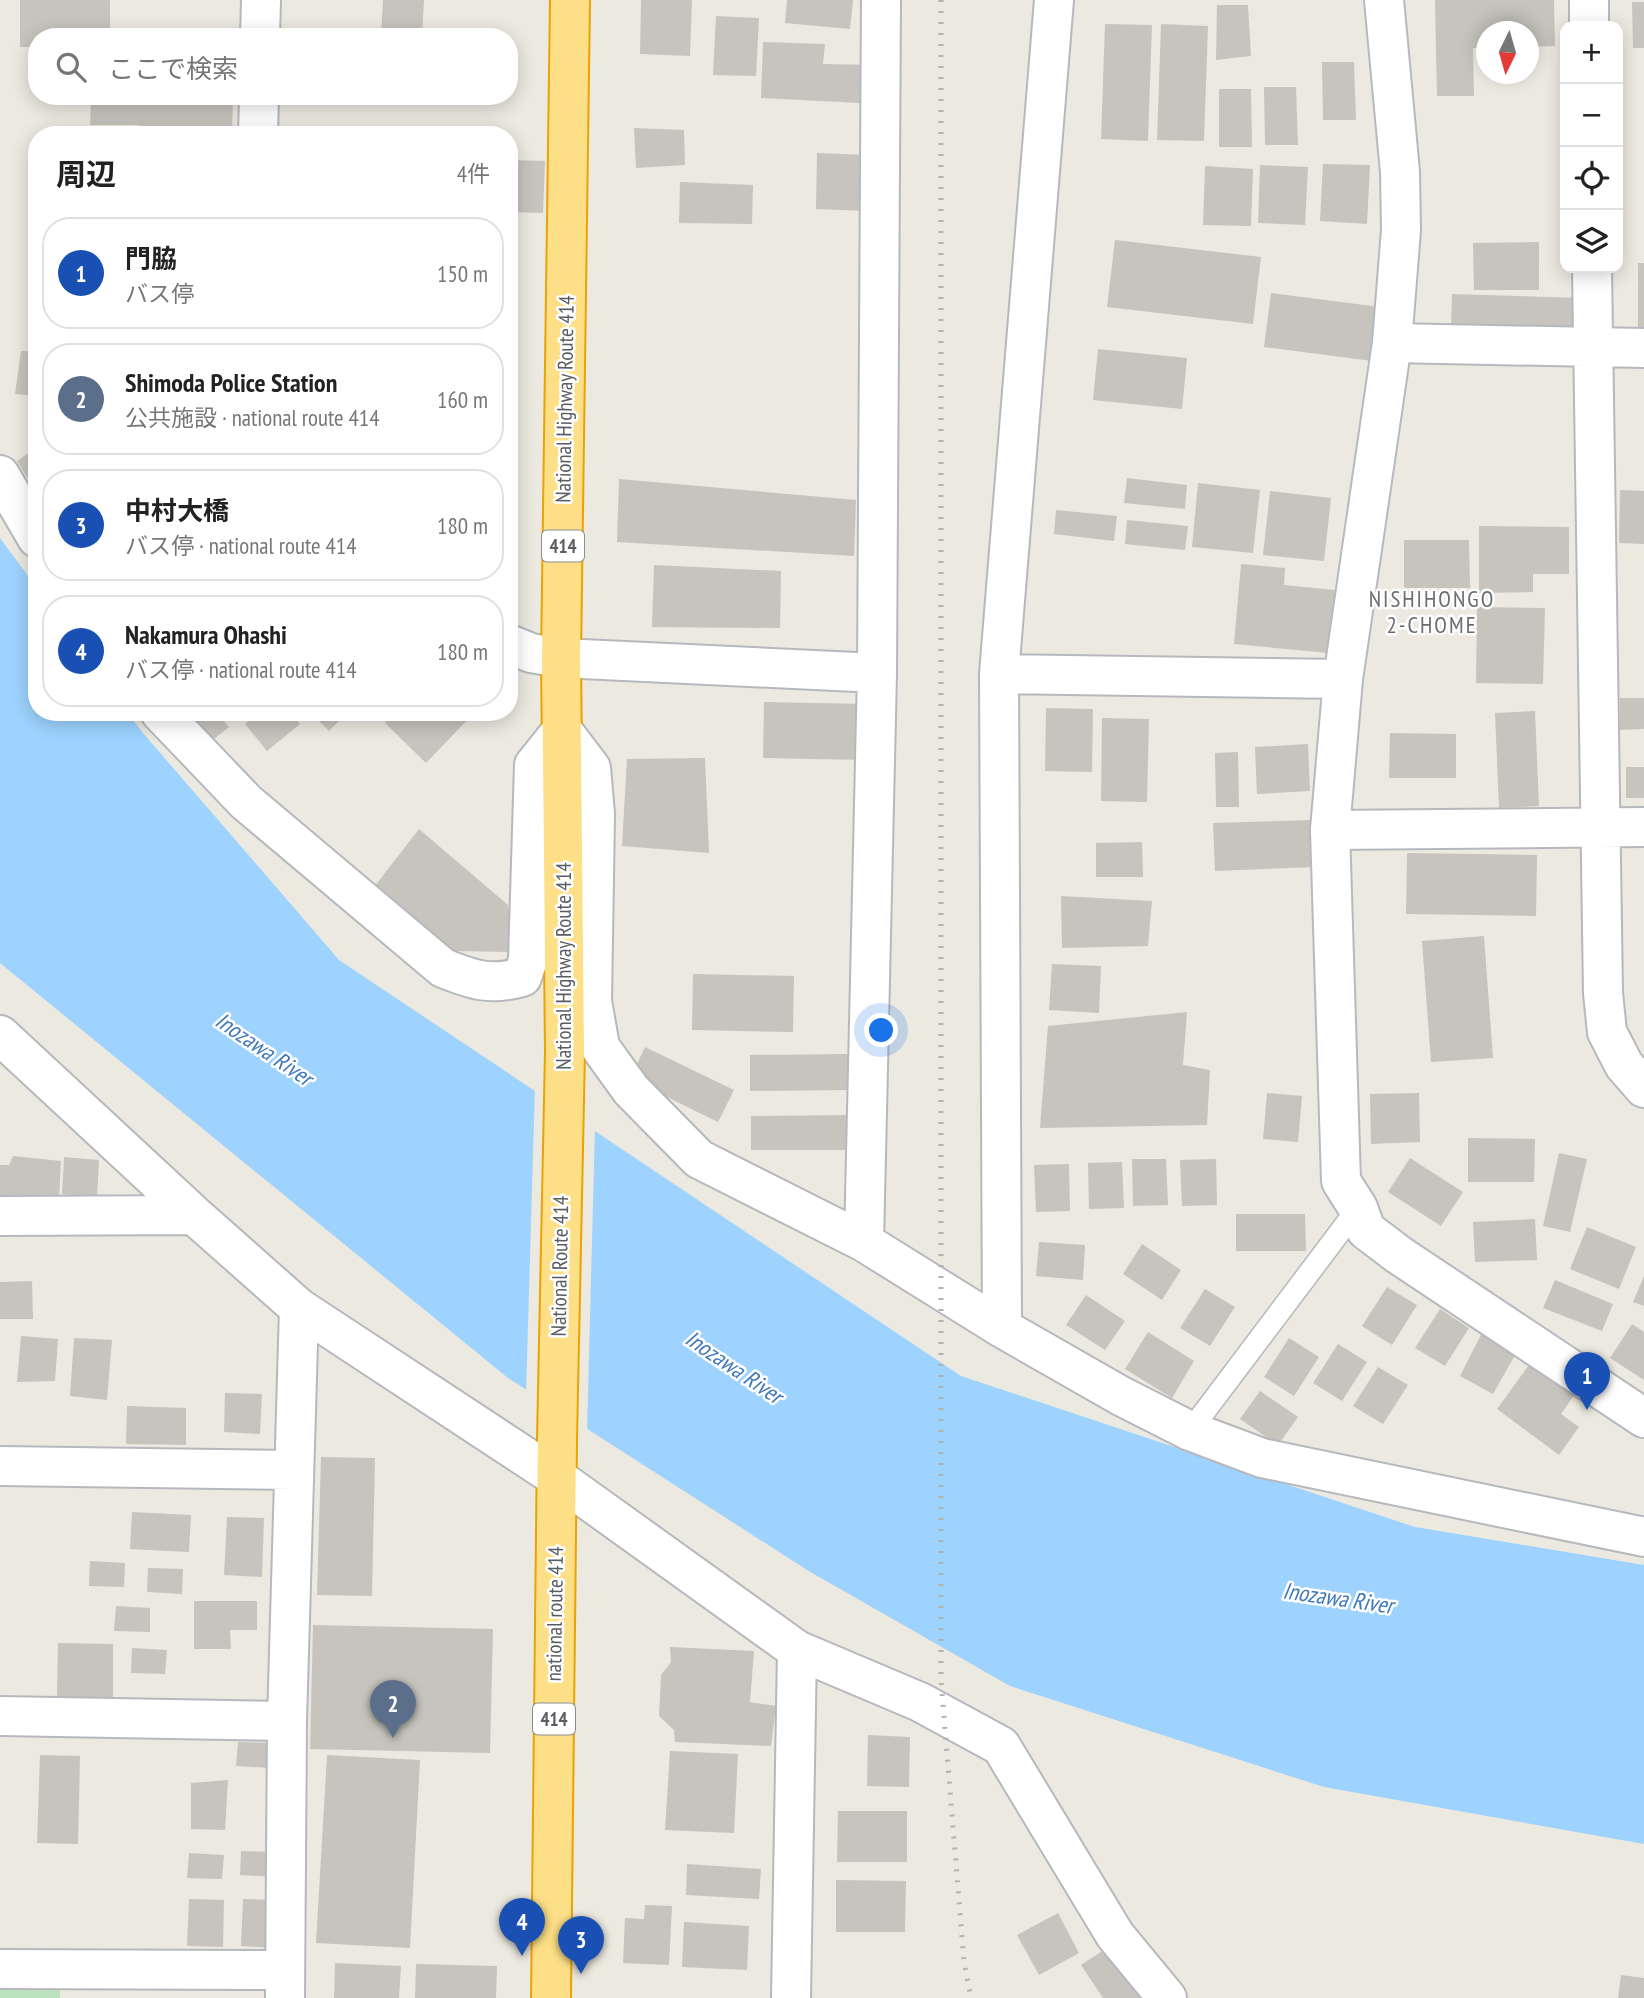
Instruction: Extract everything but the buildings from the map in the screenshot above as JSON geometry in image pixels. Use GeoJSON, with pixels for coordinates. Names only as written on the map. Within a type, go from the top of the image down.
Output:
{"type":"FeatureCollection","features":[{"type":"Feature","properties":{"kind":"highway","name":"National Highway Route 414"},"geometry":{"type":"LineString","coordinates":[[564,1092],[561,658],[570,0]]}},
{"type":"Feature","properties":{"kind":"highway","name":"National Route 414"},"geometry":{"type":"LineString","coordinates":[[556,1458],[564,1092]]}},
{"type":"Feature","properties":{"kind":"highway","name":"national route 414"},"geometry":{"type":"LineString","coordinates":[[551,1998],[556,1458]]}},
{"type":"Feature","properties":{"kind":"street"},"geometry":{"type":"LineString","coordinates":[[260,28],[261,0]]}},
{"type":"Feature","properties":{"kind":"street"},"geometry":{"type":"LineString","coordinates":[[864,1242],[877,673],[881,0]]}},
{"type":"Feature","properties":{"kind":"street"},"geometry":{"type":"LineString","coordinates":[[1002,1328],[999,674],[1054,0]]}},
{"type":"Feature","properties":{"kind":"street"},"geometry":{"type":"LineString","coordinates":[[1384,0],[1400,172],[1401,230],[1392,343],[1343,679],[1330,830],[1341,1181],[1358,1208],[1366,1230],[1399,1255],[1644,1418]]}},
{"type":"Feature","properties":{"kind":"street"},"geometry":{"type":"LineString","coordinates":[[1589,0],[1590,21]]}},
{"type":"Feature","properties":{"kind":"street"},"geometry":{"type":"LineString","coordinates":[[258,126],[259,105]]}},
{"type":"Feature","properties":{"kind":"street"},"geometry":{"type":"LineString","coordinates":[[1592,273],[1603,993],[1607,1032],[1624,1065],[1644,1088]]}},
{"type":"Feature","properties":{"kind":"street"},"geometry":{"type":"LineString","coordinates":[[1392,343],[1644,348]]}},
{"type":"Feature","properties":{"kind":"street"},"geometry":{"type":"LineString","coordinates":[[0,475],[28,521]]}},
{"type":"Feature","properties":{"kind":"street"},"geometry":{"type":"LineString","coordinates":[[518,648],[531,653],[561,658],[877,673]]}},
{"type":"Feature","properties":{"kind":"street"},"geometry":{"type":"LineString","coordinates":[[999,674],[1343,679]]}},
{"type":"Feature","properties":{"kind":"street"},"geometry":{"type":"LineString","coordinates":[[169,721],[246,802],[443,968],[475,981],[503,983],[522,977],[528,960],[534,765],[562,730],[591,768],[595,814],[592,1001],[600,1047],[631,1090],[699,1159],[864,1242],[1002,1328],[1121,1396],[1190,1431],[1262,1458],[1644,1537]]}},
{"type":"Feature","properties":{"kind":"street"},"geometry":{"type":"LineString","coordinates":[[1330,830],[1644,827]]}},
{"type":"Feature","properties":{"kind":"street"},"geometry":{"type":"LineString","coordinates":[[0,1035],[194,1215],[299,1308],[556,1458],[797,1650],[920,1702],[1001,1746],[1115,1935],[1167,1998]]}},
{"type":"Feature","properties":{"kind":"street"},"geometry":{"type":"LineString","coordinates":[[0,1216],[194,1215]]}},
{"type":"Feature","properties":{"kind":"street"},"geometry":{"type":"LineString","coordinates":[[0,1969],[285,1984],[287,1721],[299,1308]]}},
{"type":"Feature","properties":{"kind":"street"},"geometry":{"type":"LineString","coordinates":[[0,1466],[295,1470]]}},
{"type":"Feature","properties":{"kind":"street"},"geometry":{"type":"LineString","coordinates":[[791,1998],[797,1650]]}},
{"type":"Feature","properties":{"kind":"street"},"geometry":{"type":"LineString","coordinates":[[0,1716],[287,1721]]}},
{"type":"Feature","properties":{"kind":"lane"},"geometry":{"type":"LineString","coordinates":[[1190,1431],[1358,1208]]}},
{"type":"Feature","properties":{"kind":"green space"},"geometry":{"type":"Polygon","coordinates":[[[0,1985],[60,1985],[60,1998],[0,1998],[0,1985]]]}},
{"type":"Feature","properties":{"kind":"water","name":"Inozawa River"},"geometry":{"type":"Polygon","coordinates":[[[0,538],[28,576],[28,721],[134,721],[339,960],[961,1376],[1415,1527],[1644,1565],[1644,1844],[1324,1787],[1010,1686],[807,1570],[508,1378],[0,963],[0,538]]]}},
{"type":"Feature","properties":{"kind":"pier"},"geometry":{"type":"Polygon","coordinates":[[[535,1087],[595,1127],[587,1433],[526,1394],[535,1087]]]}},
{"type":"Feature","properties":{"kind":"railway"},"geometry":{"type":"LineString","coordinates":[[941,0],[941,1680],[964,1962],[971,1998]]}},
{"type":"Feature","properties":{"kind":"place","name":"門脇"},"geometry":{"type":"Point","coordinates":[1587,1410]}},
{"type":"Feature","properties":{"kind":"place","name":"Shimoda Police Station"},"geometry":{"type":"Point","coordinates":[393,1738]}},
{"type":"Feature","properties":{"kind":"place","name":"Nakamura Ohashi"},"geometry":{"type":"Point","coordinates":[522,1956]}},
{"type":"Feature","properties":{"kind":"place","name":"中村大橋"},"geometry":{"type":"Point","coordinates":[581,1974]}},
{"type":"Feature","properties":{"kind":"district","name":"NISHIHONGO 2-CHOME"},"geometry":{"type":"Point","coordinates":[1432,612]}}]}
